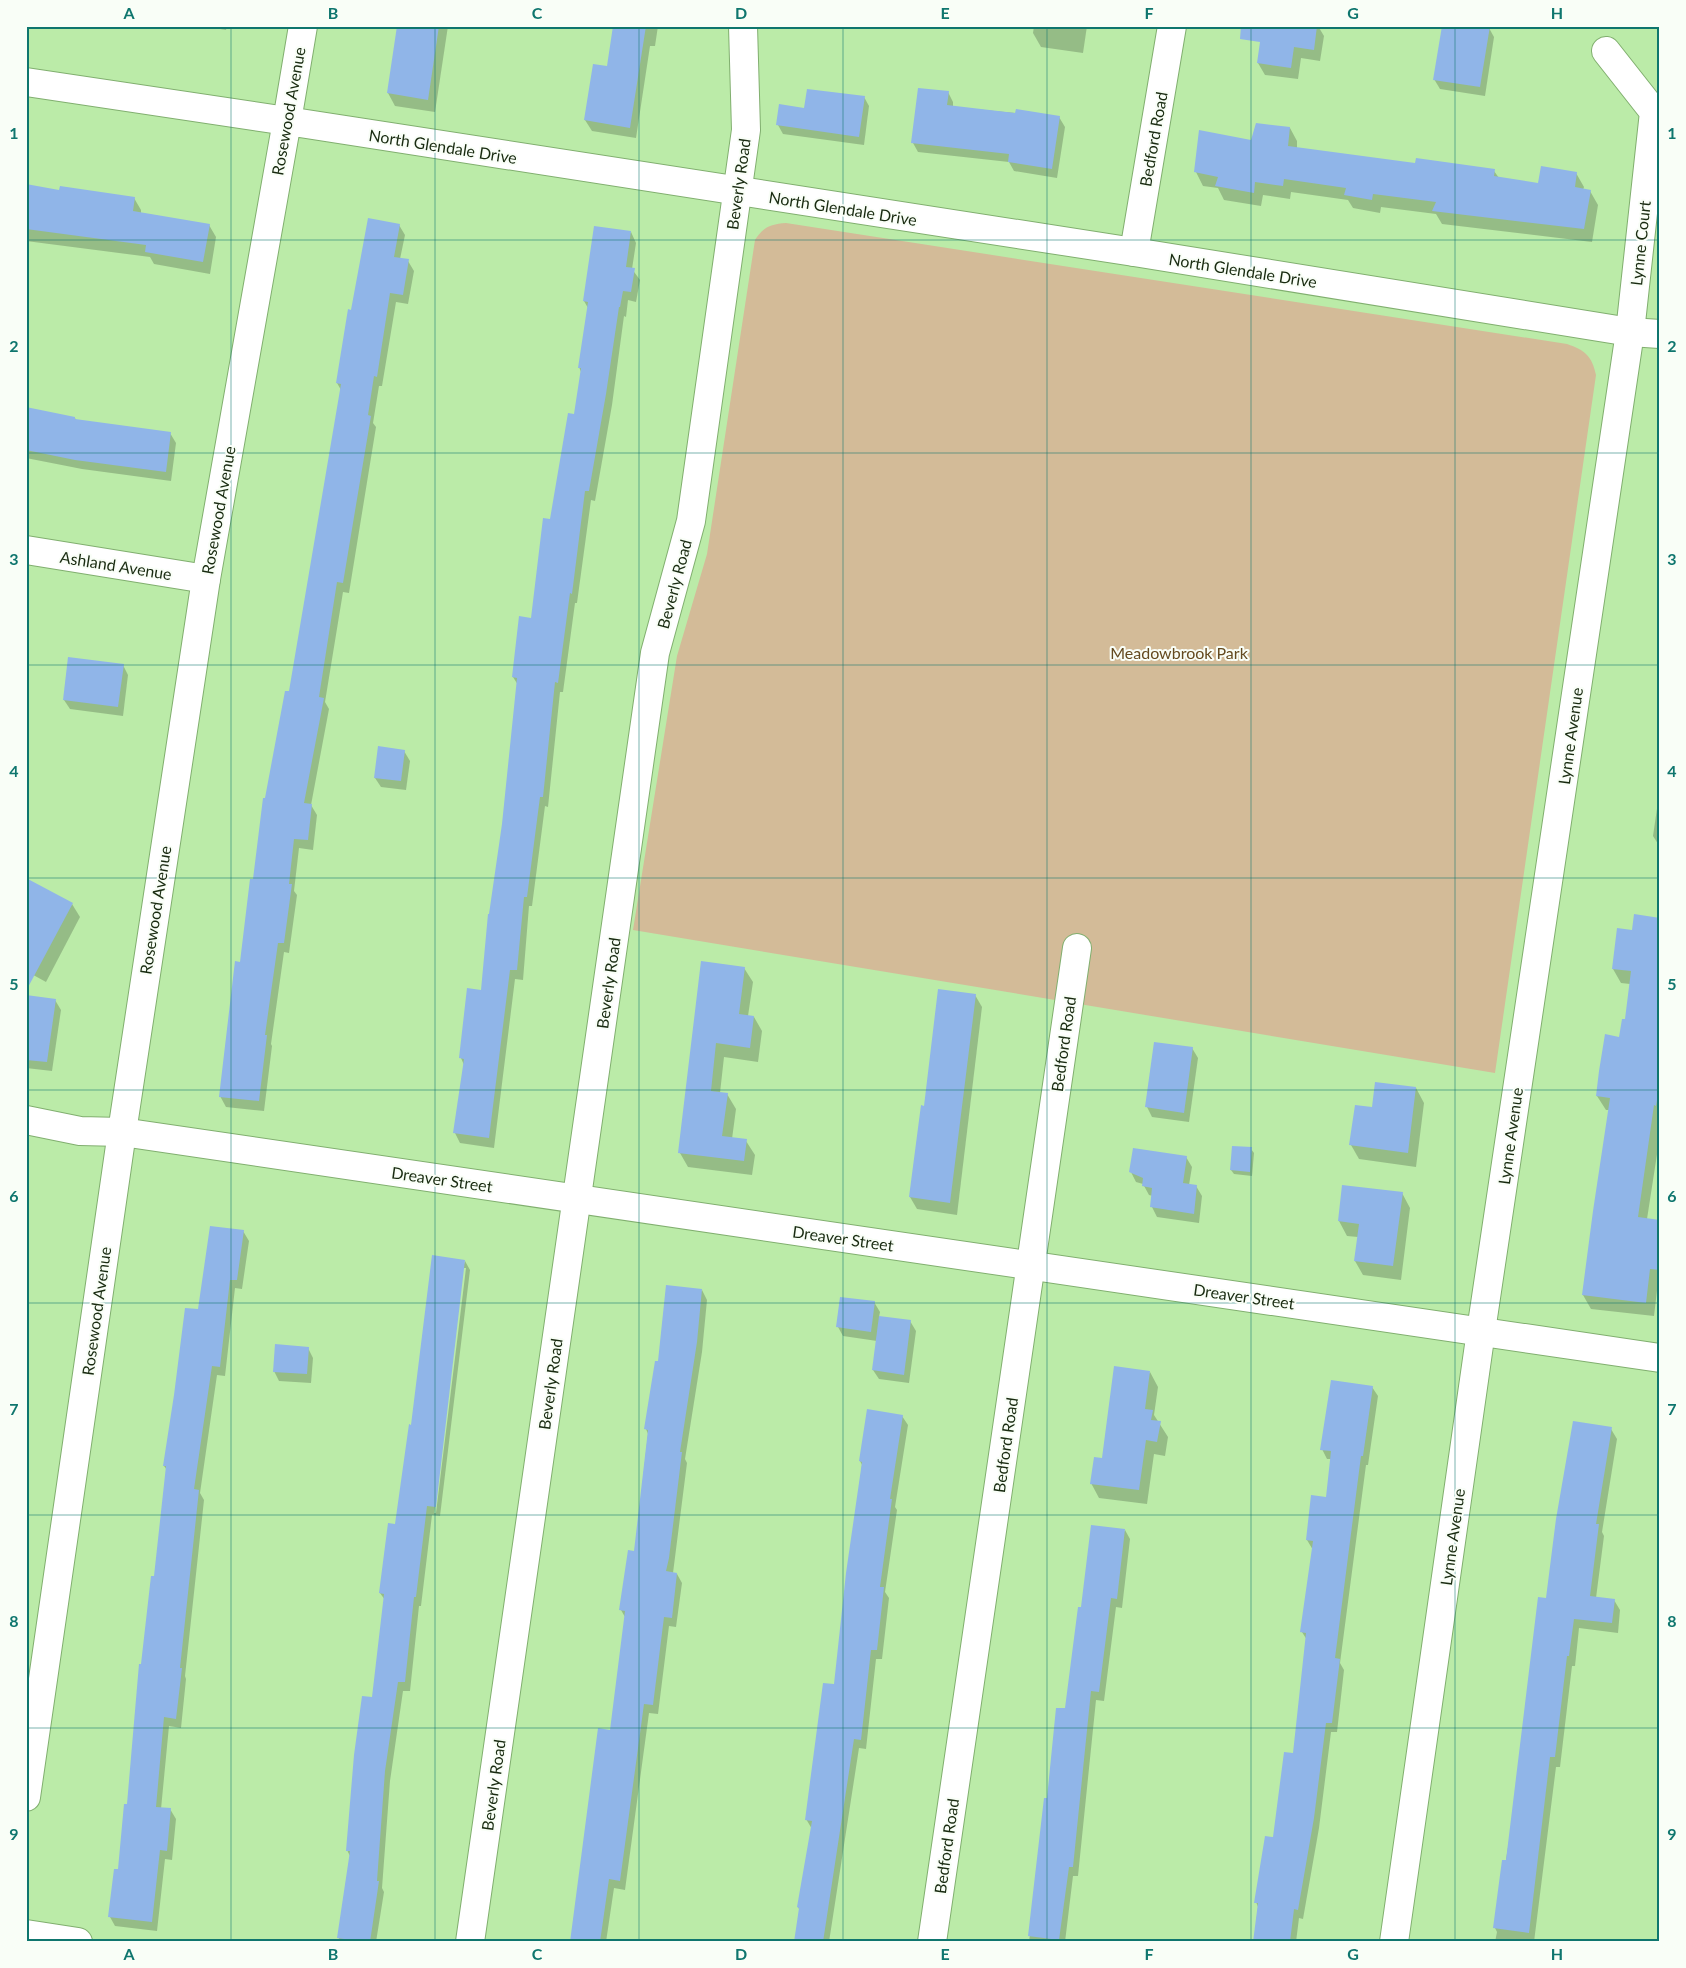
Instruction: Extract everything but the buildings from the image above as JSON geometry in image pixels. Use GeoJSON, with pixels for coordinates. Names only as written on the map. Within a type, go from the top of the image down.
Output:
{"type":"FeatureCollection","features":[{"type":"Feature","properties":{"kind":"street","name":"Rosewood Avenue"},"geometry":{"type":"LineString","coordinates":[[26,1797],[122,1132],[206,579],[303,26]]}},
{"type":"Feature","properties":{"kind":"street","name":"Beverly Road"},"geometry":{"type":"LineString","coordinates":[[470,1942],[655,653],[691,521],[746,130],[742,26]]}},
{"type":"Feature","properties":{"kind":"street","name":"Bedford Road"},"geometry":{"type":"LineString","coordinates":[[1134,252],[1172,26]]}},
{"type":"Feature","properties":{"kind":"street","name":"Lynne Court"},"geometry":{"type":"LineString","coordinates":[[1606,51],[1654,112],[1630,332]]}},
{"type":"Feature","properties":{"kind":"street","name":"North Glendale Drive"},"geometry":{"type":"LineString","coordinates":[[26,82],[1134,252],[1630,332],[1660,334]]}},
{"type":"Feature","properties":{"kind":"street","name":"Lynne Avenue"},"geometry":{"type":"LineString","coordinates":[[1394,1942],[1481,1331],[1630,332]]}},
{"type":"Feature","properties":{"kind":"street","name":"Ashland Avenue"},"geometry":{"type":"LineString","coordinates":[[26,550],[206,579]]}},
{"type":"Feature","properties":{"kind":"street","name":"Bedford Road"},"geometry":{"type":"LineString","coordinates":[[932,1942],[1077,948]]}},
{"type":"Feature","properties":{"kind":"street","name":"Dreaver Street"},"geometry":{"type":"LineString","coordinates":[[26,1120],[80,1132],[122,1132],[1660,1358]]}},
{"type":"Feature","properties":{"kind":"street"},"geometry":{"type":"LineString","coordinates":[[26,1934],[78,1942]]}},
{"type":"Feature","properties":{"kind":"green space","name":"Meadowbrook Park"},"geometry":{"type":"Polygon","coordinates":[[[786,223],[1567,344],[1583,351],[1590,358],[1596,375],[1495,1073],[633,930],[677,656],[707,554],[755,240],[768,227],[786,223]]]}}]}
